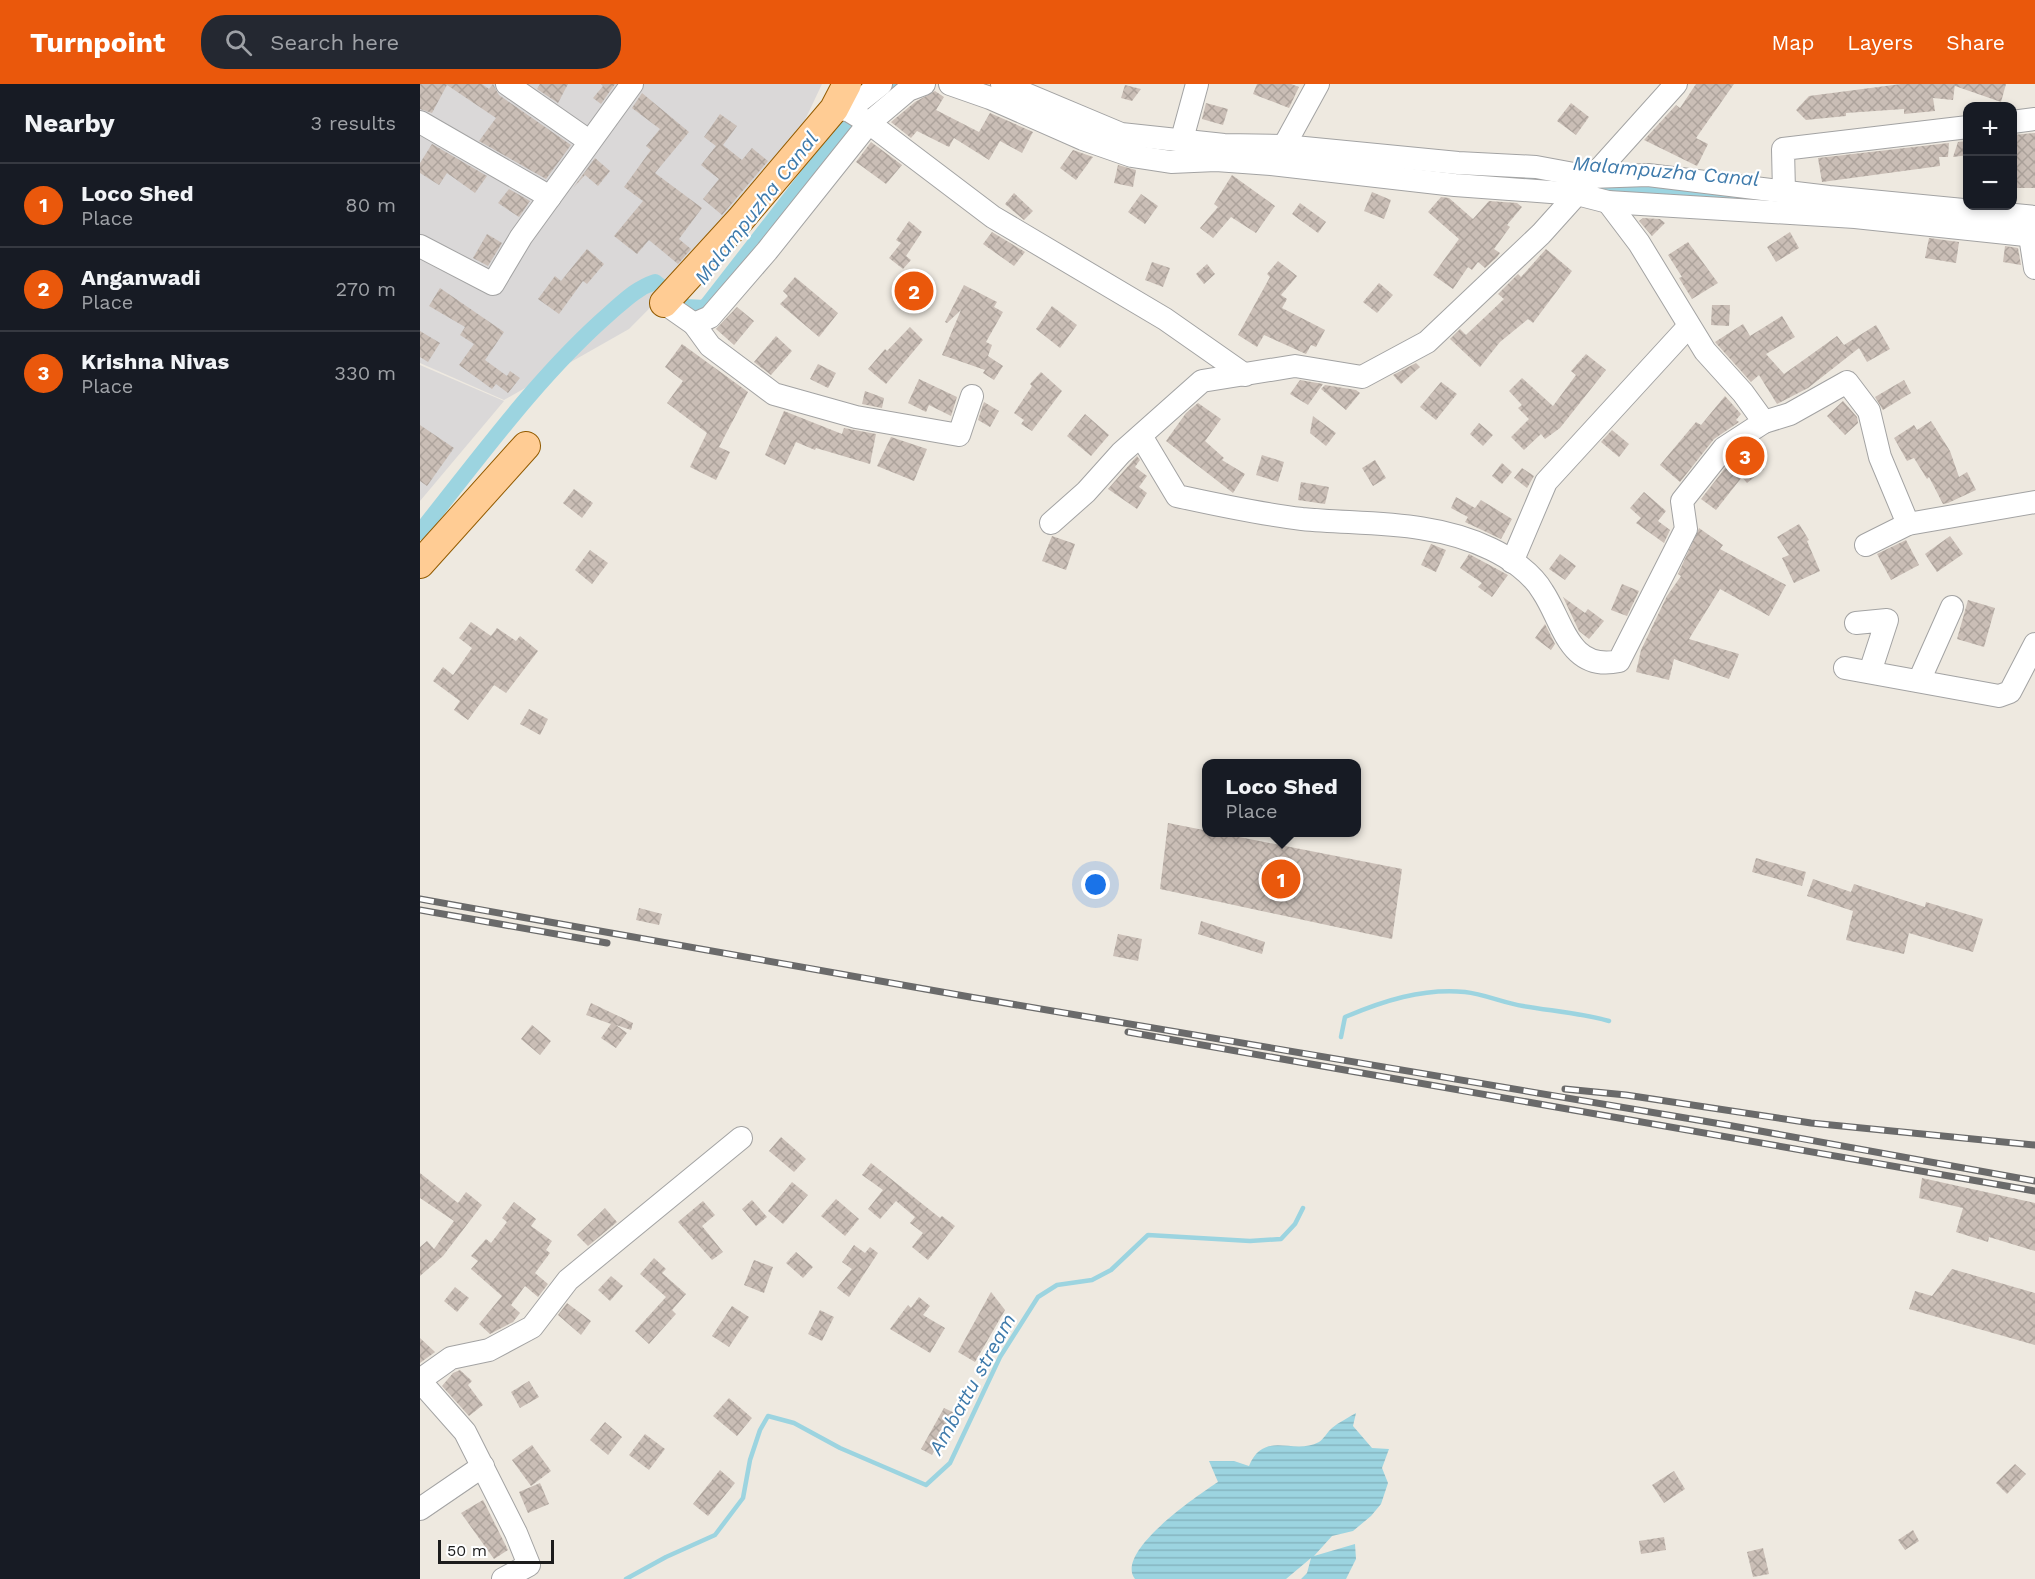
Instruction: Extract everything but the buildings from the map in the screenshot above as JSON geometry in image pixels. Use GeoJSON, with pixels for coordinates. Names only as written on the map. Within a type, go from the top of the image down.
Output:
{"type":"FeatureCollection","features":[{"type":"Feature","properties":{"kind":"main road"},"geometry":{"type":"LineString","coordinates":[[671,296],[843,101]]}},
{"type":"Feature","properties":{"kind":"main road"},"geometry":{"type":"LineString","coordinates":[[420,573],[526,446]]}},
{"type":"Feature","properties":{"kind":"street"},"geometry":{"type":"LineString","coordinates":[[507,84],[589,141]]}},
{"type":"Feature","properties":{"kind":"street"},"geometry":{"type":"LineString","coordinates":[[420,246],[493,284],[521,237],[632,84]]}},
{"type":"Feature","properties":{"kind":"street"},"geometry":{"type":"LineString","coordinates":[[881,84],[843,101],[868,123],[993,217],[1165,319],[1245,375]]}},
{"type":"Feature","properties":{"kind":"street"},"geometry":{"type":"LineString","coordinates":[[694,324],[711,316],[717,310],[868,123],[908,90],[924,84]]}},
{"type":"Feature","properties":{"kind":"street"},"geometry":{"type":"LineString","coordinates":[[950,84],[990,98],[1083,140],[1131,156],[1171,162],[1283,156],[1536,167],[1584,185],[1608,202],[1639,243],[1705,351],[1743,393],[1764,422]]}},
{"type":"Feature","properties":{"kind":"street"},"geometry":{"type":"LineString","coordinates":[[1002,84],[1121,134],[1224,144],[1283,156]]}},
{"type":"Feature","properties":{"kind":"street"},"geometry":{"type":"LineString","coordinates":[[1182,140],[1197,84]]}},
{"type":"Feature","properties":{"kind":"street"},"geometry":{"type":"LineString","coordinates":[[1283,156],[1318,84]]}},
{"type":"Feature","properties":{"kind":"street"},"geometry":{"type":"LineString","coordinates":[[1051,523],[1202,381],[1294,366],[1362,377],[1427,342],[1541,234],[1677,84]]}},
{"type":"Feature","properties":{"kind":"street"},"geometry":{"type":"LineString","coordinates":[[2017,121],[2035,119]]}},
{"type":"Feature","properties":{"kind":"street"},"geometry":{"type":"LineString","coordinates":[[420,122],[550,198]]}},
{"type":"Feature","properties":{"kind":"street"},"geometry":{"type":"LineString","coordinates":[[1784,192],[1783,149],[1963,128]]}},
{"type":"Feature","properties":{"kind":"street"},"geometry":{"type":"LineString","coordinates":[[1584,185],[1648,175],[1784,192],[2033,229]]}},
{"type":"Feature","properties":{"kind":"street"},"geometry":{"type":"LineString","coordinates":[[1608,202],[2033,229]]}},
{"type":"Feature","properties":{"kind":"street"},"geometry":{"type":"LineString","coordinates":[[2033,229],[2035,268]]}},
{"type":"Feature","properties":{"kind":"street"},"geometry":{"type":"LineString","coordinates":[[671,296],[710,346],[774,394],[856,417],[959,435],[972,396]]}},
{"type":"Feature","properties":{"kind":"street"},"geometry":{"type":"LineString","coordinates":[[1512,562],[1546,482],[1689,326]]}},
{"type":"Feature","properties":{"kind":"street"},"geometry":{"type":"LineString","coordinates":[[1141,436],[1177,495],[1267,514],[1443,532],[1491,549],[1527,572],[1543,591],[1566,640],[1579,653],[1605,664],[1619,661],[1686,530],[1682,501],[1724,448],[1764,422],[1790,414],[1847,382],[1869,411],[1880,457],[1908,524]]}},
{"type":"Feature","properties":{"kind":"street"},"geometry":{"type":"LineString","coordinates":[[1866,545],[1908,524],[2035,502]]}},
{"type":"Feature","properties":{"kind":"street"},"geometry":{"type":"LineString","coordinates":[[1918,681],[1952,607]]}},
{"type":"Feature","properties":{"kind":"street"},"geometry":{"type":"LineString","coordinates":[[1856,623],[1887,620],[1870,672]]}},
{"type":"Feature","properties":{"kind":"street"},"geometry":{"type":"LineString","coordinates":[[1845,668],[2000,696],[2010,692],[2035,644]]}},
{"type":"Feature","properties":{"kind":"street"},"geometry":{"type":"LineString","coordinates":[[503,1579],[529,1565],[516,1533],[465,1432],[420,1380],[451,1358],[489,1350],[532,1328],[568,1280],[741,1138]]}},
{"type":"Feature","properties":{"kind":"street"},"geometry":{"type":"LineString","coordinates":[[420,1509],[483,1466]]}},
{"type":"Feature","properties":{"kind":"shaded area"},"geometry":{"type":"Polygon","coordinates":[[[420,84],[822,84],[788,156],[720,237],[629,329],[504,400],[420,363],[420,84]]]}},
{"type":"Feature","properties":{"kind":"shaded area"},"geometry":{"type":"Polygon","coordinates":[[[420,365],[504,401],[420,501],[420,365]]]}},
{"type":"Feature","properties":{"kind":"water"},"geometry":{"type":"Polygon","coordinates":[[[1356,1413],[1353,1426],[1372,1448],[1389,1449],[1382,1468],[1388,1483],[1381,1504],[1371,1516],[1353,1531],[1332,1536],[1314,1556],[1355,1544],[1356,1559],[1346,1579],[1301,1579],[1307,1573],[1311,1558],[1286,1579],[1135,1579],[1132,1568],[1136,1554],[1147,1540],[1177,1511],[1218,1482],[1209,1461],[1234,1461],[1249,1466],[1255,1455],[1271,1446],[1309,1446],[1319,1442],[1335,1426],[1356,1413]]]}},
{"type":"Feature","properties":{"kind":"waterway","name":"Malampuzha Canal"},"geometry":{"type":"LineString","coordinates":[[420,532],[510,418],[584,337],[631,295],[655,282],[686,307],[705,308],[853,117],[877,94],[901,84]]}},
{"type":"Feature","properties":{"kind":"waterway","name":"Malampuzha Canal"},"geometry":{"type":"LineString","coordinates":[[1486,175],[1562,181]]}},
{"type":"Feature","properties":{"kind":"waterway","name":"Malampuzha Canal"},"geometry":{"type":"LineString","coordinates":[[1597,185],[1741,200]]}},
{"type":"Feature","properties":{"kind":"waterway"},"geometry":{"type":"LineString","coordinates":[[1341,1037],[1345,1017],[1403,997],[1449,991],[1472,993],[1516,1005],[1609,1021]]}},
{"type":"Feature","properties":{"kind":"waterway","name":"Ambattu stream"},"geometry":{"type":"LineString","coordinates":[[626,1579],[666,1557],[715,1535],[743,1498],[750,1460],[760,1430],[768,1416],[794,1423],[840,1448],[926,1485],[950,1463],[1000,1357],[1038,1297],[1057,1285],[1092,1280],[1111,1270],[1148,1235],[1250,1241],[1281,1239],[1295,1224],[1303,1208]]}},
{"type":"Feature","properties":{"kind":"railway"},"geometry":{"type":"LineString","coordinates":[[420,899],[970,997],[1727,1125],[2035,1181]]}},
{"type":"Feature","properties":{"kind":"railway"},"geometry":{"type":"LineString","coordinates":[[420,910],[607,943]]}},
{"type":"Feature","properties":{"kind":"railway"},"geometry":{"type":"LineString","coordinates":[[1128,1032],[2035,1191]]}},
{"type":"Feature","properties":{"kind":"railway"},"geometry":{"type":"LineString","coordinates":[[1565,1089],[1626,1095],[1811,1123],[2035,1145]]}},
{"type":"Feature","properties":{"kind":"place","name":"Anganwadi"},"geometry":{"type":"Point","coordinates":[914,291]}},
{"type":"Feature","properties":{"kind":"place","name":"Krishna Nivas"},"geometry":{"type":"Point","coordinates":[1745,456]}},
{"type":"Feature","properties":{"kind":"place","name":"Loco Shed"},"geometry":{"type":"Point","coordinates":[1281,879]}}]}
